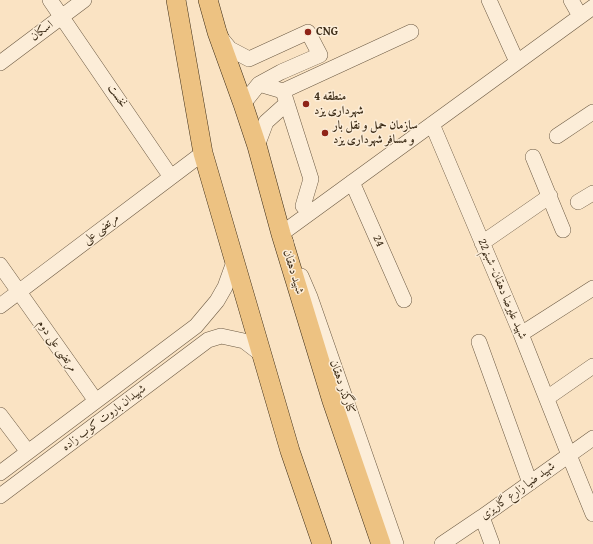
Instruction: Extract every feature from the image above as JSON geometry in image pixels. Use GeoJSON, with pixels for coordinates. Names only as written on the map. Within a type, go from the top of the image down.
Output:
{"type":"FeatureCollection","features":[{"type":"Feature","properties":{"kind":"main road"},"geometry":{"type":"LineString","coordinates":[[176,0],[203,153],[290,451],[322,544]]}},
{"type":"Feature","properties":{"kind":"main road","name":"شهید دهقان"},"geometry":{"type":"LineString","coordinates":[[208,0],[217,32],[257,146],[281,234],[332,401],[381,544]]}},
{"type":"Feature","properties":{"kind":"street","name":"نخست"},"geometry":{"type":"LineString","coordinates":[[50,0],[171,177]]}},
{"type":"Feature","properties":{"kind":"street","name":"اسکان"},"geometry":{"type":"LineString","coordinates":[[0,63],[84,0]]}},
{"type":"Feature","properties":{"kind":"street"},"geometry":{"type":"LineString","coordinates":[[489,0],[517,62]]}},
{"type":"Feature","properties":{"kind":"street"},"geometry":{"type":"LineString","coordinates":[[571,0],[580,16]]}},
{"type":"Feature","properties":{"kind":"street"},"geometry":{"type":"LineString","coordinates":[[281,234],[593,8]]}},
{"type":"Feature","properties":{"kind":"street"},"geometry":{"type":"LineString","coordinates":[[217,32],[230,49],[249,59],[308,32],[320,55],[259,84],[243,104]]}},
{"type":"Feature","properties":{"kind":"street"},"geometry":{"type":"LineString","coordinates":[[257,146],[266,122],[285,97],[411,32]]}},
{"type":"Feature","properties":{"kind":"street"},"geometry":{"type":"LineString","coordinates":[[259,84],[285,97],[311,179],[303,206]]}},
{"type":"Feature","properties":{"kind":"street"},"geometry":{"type":"LineString","coordinates":[[557,136],[593,112]]}},
{"type":"Feature","properties":{"kind":"street","name":"شهید علیرضا دهقان- شبنم22"},"geometry":{"type":"LineString","coordinates":[[432,124],[521,334],[568,455],[593,514]]}},
{"type":"Feature","properties":{"kind":"street","name":"مرتضی علی"},"geometry":{"type":"LineString","coordinates":[[0,306],[203,153]]}},
{"type":"Feature","properties":{"kind":"street"},"geometry":{"type":"LineString","coordinates":[[533,157],[563,230]]}},
{"type":"Feature","properties":{"kind":"street","name":"24"},"geometry":{"type":"LineString","coordinates":[[352,182],[404,300]]}},
{"type":"Feature","properties":{"kind":"street"},"geometry":{"type":"LineString","coordinates":[[578,202],[593,193]]}},
{"type":"Feature","properties":{"kind":"street"},"geometry":{"type":"LineString","coordinates":[[482,243],[550,196]]}},
{"type":"Feature","properties":{"kind":"street","name":"کنارگذر دهقان"},"geometry":{"type":"LineString","coordinates":[[281,234],[310,297],[396,544]]}},
{"type":"Feature","properties":{"kind":"street","name":"شهیدان باروت کوب زاده"},"geometry":{"type":"LineString","coordinates":[[0,473],[201,321],[217,301],[225,287],[234,262]]}},
{"type":"Feature","properties":{"kind":"street","name":"مرتضی علی دوم"},"geometry":{"type":"LineString","coordinates":[[0,265],[96,401]]}},
{"type":"Feature","properties":{"kind":"street"},"geometry":{"type":"LineString","coordinates":[[521,334],[593,288]]}},
{"type":"Feature","properties":{"kind":"street"},"geometry":{"type":"LineString","coordinates":[[201,321],[207,323],[209,326],[211,334],[208,340]]}},
{"type":"Feature","properties":{"kind":"street"},"geometry":{"type":"LineString","coordinates":[[208,340],[221,336],[244,341],[261,354]]}},
{"type":"Feature","properties":{"kind":"street","name":"شهیدان باروت کوب زاده"},"geometry":{"type":"LineString","coordinates":[[0,496],[208,340]]}},
{"type":"Feature","properties":{"kind":"street"},"geometry":{"type":"LineString","coordinates":[[479,342],[530,483]]}},
{"type":"Feature","properties":{"kind":"street"},"geometry":{"type":"LineString","coordinates":[[547,398],[593,366]]}},
{"type":"Feature","properties":{"kind":"street"},"geometry":{"type":"LineString","coordinates":[[0,415],[28,452]]}},
{"type":"Feature","properties":{"kind":"street","name":"شهید ضیا زارع گاریزی"},"geometry":{"type":"LineString","coordinates":[[442,544],[593,438]]}},
{"type":"Feature","properties":{"kind":"street"},"geometry":{"type":"LineString","coordinates":[[482,517],[492,544]]}},
{"type":"Feature","properties":{"kind":"place","name":"CNG"},"geometry":{"type":"Point","coordinates":[308,32]}},
{"type":"Feature","properties":{"kind":"place","name":"منطقه 4 شهرداری یزد"},"geometry":{"type":"Point","coordinates":[306,104]}},
{"type":"Feature","properties":{"kind":"place","name":"سازمان حمل و نقل بار و مسافر شهرداری یزد"},"geometry":{"type":"Point","coordinates":[325,133]}}]}
